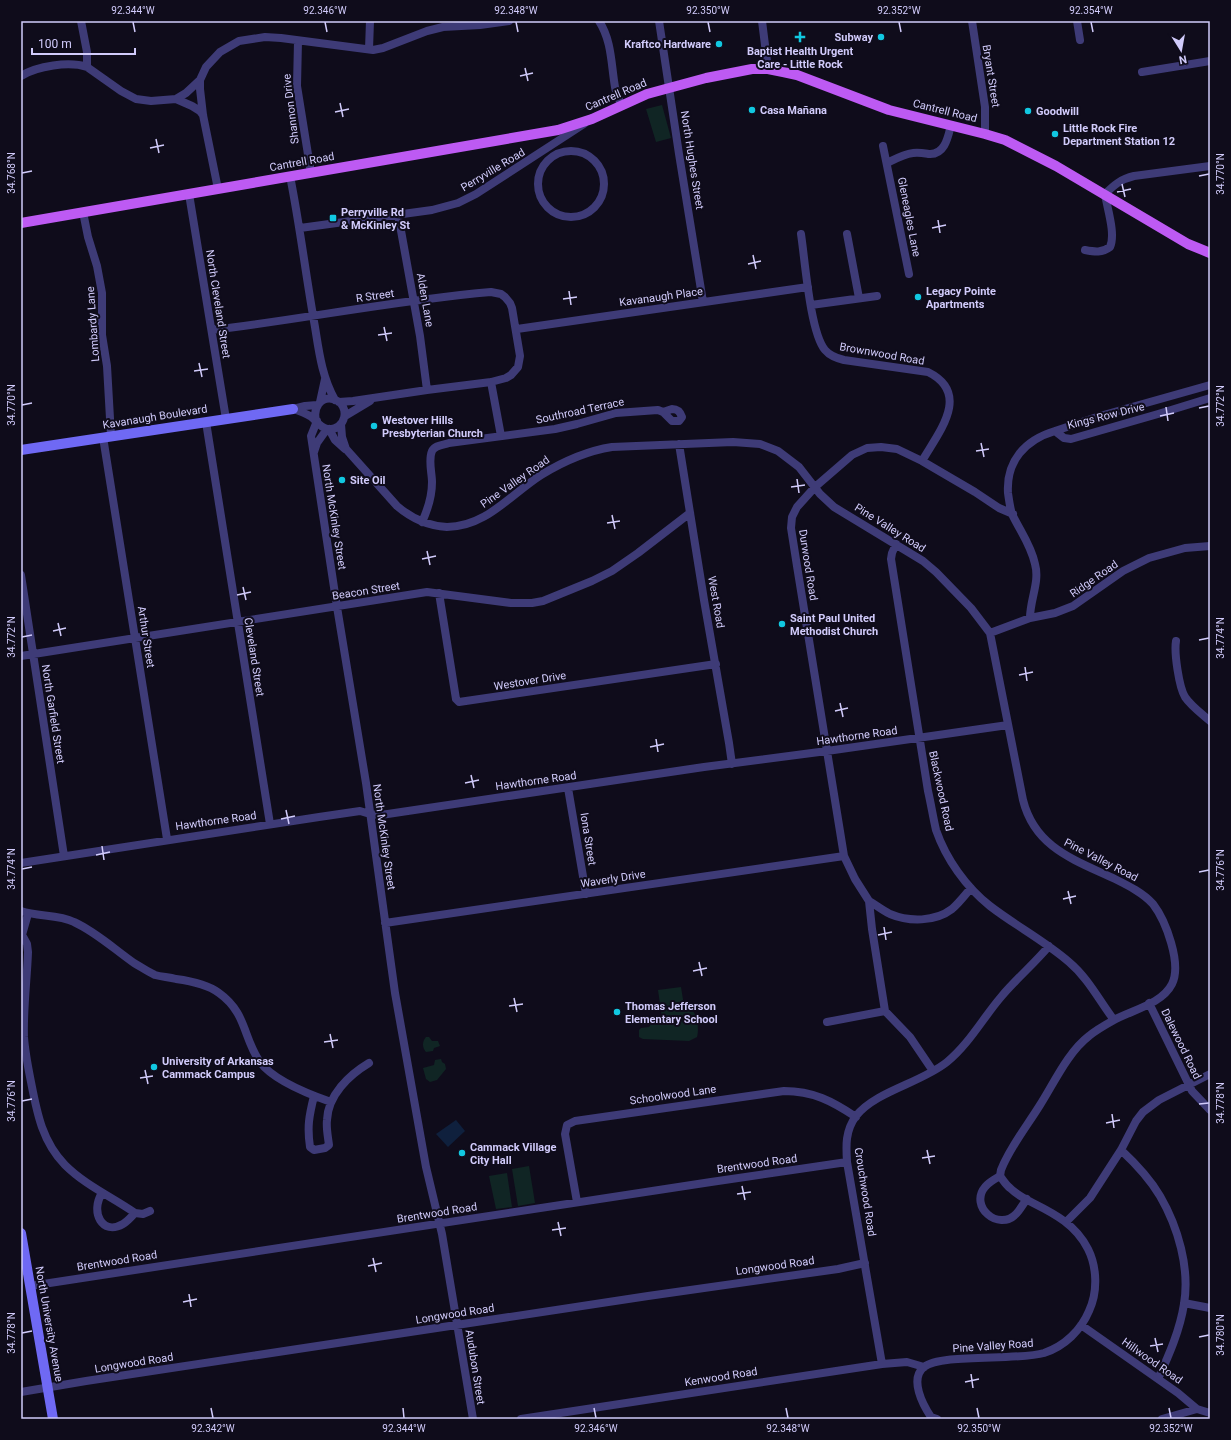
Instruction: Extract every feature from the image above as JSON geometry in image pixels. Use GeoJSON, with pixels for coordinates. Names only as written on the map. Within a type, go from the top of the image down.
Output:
{"type":"FeatureCollection","features":[{"type":"Feature","properties":{"kind":"main road","name":"Cantrell Road"},"geometry":{"type":"LineString","coordinates":[[21,223],[558,130],[592,119],[647,94],[724,74],[752,69],[768,69],[797,75],[890,110],[1005,140],[1034,154],[1105,194],[1122,206],[1188,244],[1210,253]]}},
{"type":"Feature","properties":{"kind":"street"},"geometry":{"type":"LineString","coordinates":[[81,21],[87,52],[87,67]]}},
{"type":"Feature","properties":{"kind":"street"},"geometry":{"type":"LineString","coordinates":[[369,49],[370,21]]}},
{"type":"Feature","properties":{"kind":"street"},"geometry":{"type":"LineString","coordinates":[[176,99],[200,80],[206,67],[212,59],[225,48],[239,41],[265,37],[281,38],[372,50],[383,48],[427,31],[443,27],[480,25],[509,21]]}},
{"type":"Feature","properties":{"kind":"street"},"geometry":{"type":"LineString","coordinates":[[599,21],[604,28],[609,42],[615,86],[621,105]]}},
{"type":"Feature","properties":{"kind":"street","name":"North Hughes Street"},"geometry":{"type":"LineString","coordinates":[[659,21],[668,88],[703,302]]}},
{"type":"Feature","properties":{"kind":"street"},"geometry":{"type":"LineString","coordinates":[[762,21],[768,69]]}},
{"type":"Feature","properties":{"kind":"street","name":"Bryant Street"},"geometry":{"type":"LineString","coordinates":[[972,21],[985,107],[985,134]]}},
{"type":"Feature","properties":{"kind":"street"},"geometry":{"type":"LineString","coordinates":[[1077,21],[1080,40]]}},
{"type":"Feature","properties":{"kind":"street","name":"Shannon Drive"},"geometry":{"type":"LineString","coordinates":[[298,41],[297,86],[311,173]]}},
{"type":"Feature","properties":{"kind":"street"},"geometry":{"type":"LineString","coordinates":[[1142,72],[1210,61]]}},
{"type":"Feature","properties":{"kind":"street"},"geometry":{"type":"LineString","coordinates":[[21,76],[38,69],[74,64],[87,67],[121,92],[136,99],[152,101],[176,99],[192,106],[203,115]]}},
{"type":"Feature","properties":{"kind":"street"},"geometry":{"type":"LineString","coordinates":[[200,80],[203,115],[218,189]]}},
{"type":"Feature","properties":{"kind":"street","name":"Perryville Road"},"geometry":{"type":"LineString","coordinates":[[300,228],[445,207],[470,197],[592,119]]}},
{"type":"Feature","properties":{"kind":"street"},"geometry":{"type":"LineString","coordinates":[[887,163],[911,153],[930,154],[939,151],[946,142],[951,125]]}},
{"type":"Feature","properties":{"kind":"street"},"geometry":{"type":"LineString","coordinates":[[559,140],[565,152]]}},
{"type":"Feature","properties":{"kind":"street","name":"Gleneagles Lane"},"geometry":{"type":"LineString","coordinates":[[883,146],[909,274]]}},
{"type":"Feature","properties":{"kind":"street"},"geometry":{"type":"LineString","coordinates":[[576,151],[585,154],[594,160],[600,168],[604,178],[604,188],[601,198],[595,206],[578,216],[568,216],[553,211],[547,206],[540,193],[539,177],[542,170],[551,158],[565,152],[576,151]]}},
{"type":"Feature","properties":{"kind":"street"},"geometry":{"type":"LineString","coordinates":[[1085,250],[1101,252],[1108,249],[1112,244],[1105,194],[1116,183],[1127,178],[1210,166]]}},
{"type":"Feature","properties":{"kind":"street"},"geometry":{"type":"LineString","coordinates":[[290,176],[300,228],[324,379],[337,401],[343,406],[342,437],[346,449]]}},
{"type":"Feature","properties":{"kind":"street","name":"North Cleveland Street"},"geometry":{"type":"LineString","coordinates":[[189,194],[226,418]]}},
{"type":"Feature","properties":{"kind":"street","name":"Lombardy Lane"},"geometry":{"type":"LineString","coordinates":[[83,212],[88,237],[98,266],[102,293],[102,335],[107,372],[107,437]]}},
{"type":"Feature","properties":{"kind":"street","name":"Alden Lane"},"geometry":{"type":"LineString","coordinates":[[398,214],[414,300],[427,390]]}},
{"type":"Feature","properties":{"kind":"street","name":"Brownwood Road"},"geometry":{"type":"LineString","coordinates":[[801,234],[808,287],[818,336],[821,344],[829,354],[834,357],[854,362],[924,371],[934,375],[942,382],[949,396],[950,410],[922,461]]}},
{"type":"Feature","properties":{"kind":"street"},"geometry":{"type":"LineString","coordinates":[[847,234],[859,298]]}},
{"type":"Feature","properties":{"kind":"street","name":"Kavanaugh Place"},"geometry":{"type":"LineString","coordinates":[[517,330],[808,287]]}},
{"type":"Feature","properties":{"kind":"street","name":"R Street"},"geometry":{"type":"LineString","coordinates":[[212,330],[414,300],[496,292],[505,297],[510,303],[517,330]]}},
{"type":"Feature","properties":{"kind":"street"},"geometry":{"type":"LineString","coordinates":[[811,305],[877,296]]}},
{"type":"Feature","properties":{"kind":"street"},"geometry":{"type":"LineString","coordinates":[[293,409],[319,404],[325,399],[337,401],[374,398],[491,382],[506,378],[511,376],[518,367],[520,356],[517,330]]}},
{"type":"Feature","properties":{"kind":"street"},"geometry":{"type":"LineString","coordinates":[[316,421],[315,411],[319,404],[324,379]]}},
{"type":"Feature","properties":{"kind":"street"},"geometry":{"type":"LineString","coordinates":[[491,382],[501,436]]}},
{"type":"Feature","properties":{"kind":"street"},"geometry":{"type":"LineString","coordinates":[[1055,431],[1100,416],[1210,385]]}},
{"type":"Feature","properties":{"kind":"street"},"geometry":{"type":"LineString","coordinates":[[293,409],[304,412],[322,427],[328,429],[336,428],[343,420],[374,398]]}},
{"type":"Feature","properties":{"kind":"street","name":"Kings Row Drive"},"geometry":{"type":"LineString","coordinates":[[1030,618],[1030,608],[1036,581],[1036,565],[1030,548],[1013,514],[1009,501],[1008,486],[1009,477],[1015,459],[1024,448],[1042,436],[1055,431],[1064,438],[1071,438],[1210,398]]}},
{"type":"Feature","properties":{"kind":"street","name":"Kavanaugh Boulevard"},"geometry":{"type":"LineString","coordinates":[[21,450],[293,409]]}},
{"type":"Feature","properties":{"kind":"street","name":"Southroad Terrace"},"geometry":{"type":"LineString","coordinates":[[422,522],[427,512],[431,494],[431,461],[433,450],[436,447],[577,424],[616,413],[658,410],[663,412]]}},
{"type":"Feature","properties":{"kind":"street","name":"North McKinley Street"},"geometry":{"type":"LineString","coordinates":[[316,421],[310,436],[314,452],[337,607],[366,783],[394,986],[426,1167],[440,1223]]}},
{"type":"Feature","properties":{"kind":"street","name":"Cleveland Street"},"geometry":{"type":"LineString","coordinates":[[206,422],[270,824]]}},
{"type":"Feature","properties":{"kind":"street"},"geometry":{"type":"LineString","coordinates":[[314,452],[317,443],[328,429]]}},
{"type":"Feature","properties":{"kind":"street","name":"Pine Valley Road"},"geometry":{"type":"LineString","coordinates":[[328,429],[335,440],[346,449],[397,506],[422,522],[431,525],[452,527],[462,526],[481,519],[542,475],[562,463],[587,452],[612,447],[733,442],[765,446],[778,451],[792,461],[805,473],[826,500],[834,506],[923,561],[936,572],[971,608],[990,633],[1026,808],[1031,821],[1043,838],[1063,854],[1133,888],[1150,902],[1162,918],[1171,945],[1175,972],[1172,985],[1159,998],[1114,1020],[1097,1030],[1080,1044],[1004,1165],[1000,1176],[1010,1188],[1066,1222],[1082,1239],[1090,1253],[1094,1268],[1095,1284],[1093,1298],[1082,1325],[1064,1342],[1040,1354],[938,1360],[924,1366]]}},
{"type":"Feature","properties":{"kind":"street","name":"Arthur Street"},"geometry":{"type":"LineString","coordinates":[[107,437],[135,639],[166,840]]}},
{"type":"Feature","properties":{"kind":"street","name":"West Road"},"geometry":{"type":"LineString","coordinates":[[679,444],[732,764]]}},
{"type":"Feature","properties":{"kind":"street","name":"Durwood Road"},"geometry":{"type":"LineString","coordinates":[[885,1011],[869,901],[848,866],[844,856],[791,528],[792,517],[797,507],[815,486],[852,455],[867,448],[881,447],[892,448],[922,461],[999,508],[1013,514]]}},
{"type":"Feature","properties":{"kind":"street","name":"Beacon Street"},"geometry":{"type":"LineString","coordinates":[[21,656],[427,592],[512,603],[532,603],[542,601],[592,581],[612,571],[690,513]]}},
{"type":"Feature","properties":{"kind":"street","name":"Blackwood Road"},"geometry":{"type":"LineString","coordinates":[[896,544],[891,560],[936,830],[953,865],[971,888],[989,906],[1049,946],[1069,962],[1086,979],[1114,1020]]}},
{"type":"Feature","properties":{"kind":"street","name":"Ridge Road"},"geometry":{"type":"LineString","coordinates":[[990,633],[1030,618],[1055,613],[1073,606],[1123,571],[1149,558],[1185,548],[1210,546]]}},
{"type":"Feature","properties":{"kind":"street","name":"North Garfield Street"},"geometry":{"type":"LineString","coordinates":[[21,575],[64,856]]}},
{"type":"Feature","properties":{"kind":"street","name":"Westover Drive"},"geometry":{"type":"LineString","coordinates":[[438,593],[456,699],[459,702],[716,664]]}},
{"type":"Feature","properties":{"kind":"street"},"geometry":{"type":"LineString","coordinates":[[1176,641],[1175,647],[1177,662],[1184,696],[1210,721]]}},
{"type":"Feature","properties":{"kind":"street","name":"Hawthorne Road"},"geometry":{"type":"LineString","coordinates":[[21,863],[360,811],[381,815],[1008,725]]}},
{"type":"Feature","properties":{"kind":"street","name":"Iona Street"},"geometry":{"type":"LineString","coordinates":[[568,788],[586,894]]}},
{"type":"Feature","properties":{"kind":"street","name":"Waverly Drive"},"geometry":{"type":"LineString","coordinates":[[385,923],[844,856]]}},
{"type":"Feature","properties":{"kind":"street"},"geometry":{"type":"LineString","coordinates":[[869,901],[896,916],[912,919],[927,919],[938,916],[952,909],[971,888]]}},
{"type":"Feature","properties":{"kind":"street"},"geometry":{"type":"LineString","coordinates":[[150,1211],[142,1214],[135,1213],[77,1176],[65,1165],[52,1149],[39,1123],[24,1036],[28,952],[27,944],[22,934],[24,913],[72,920],[90,930],[147,971],[156,975],[204,985],[219,993],[236,1009],[242,1018],[257,1056],[264,1066],[279,1078],[314,1096],[331,1102]]}},
{"type":"Feature","properties":{"kind":"street","name":"Crouchwood Road"},"geometry":{"type":"LineString","coordinates":[[882,1364],[847,1162],[846,1138],[850,1127],[864,1108],[874,1101],[946,1063],[957,1052],[1001,997],[1049,946]]}},
{"type":"Feature","properties":{"kind":"street","name":"Dalewood Road"},"geometry":{"type":"LineString","coordinates":[[1149,1004],[1192,1091],[1210,1110]]}},
{"type":"Feature","properties":{"kind":"street"},"geometry":{"type":"LineString","coordinates":[[827,1022],[885,1011],[910,1037],[933,1071]]}},
{"type":"Feature","properties":{"kind":"street"},"geometry":{"type":"LineString","coordinates":[[314,1096],[308,1130],[310,1147],[314,1150],[325,1148],[329,1145],[327,1119],[331,1102],[350,1076],[369,1063]]}},
{"type":"Feature","properties":{"kind":"street"},"geometry":{"type":"LineString","coordinates":[[1066,1222],[1090,1198],[1121,1150],[1136,1121],[1149,1107],[1188,1084],[1210,1074]]}},
{"type":"Feature","properties":{"kind":"street","name":"Schoolwood Lane"},"geometry":{"type":"LineString","coordinates":[[577,1202],[565,1134],[567,1125],[575,1121],[784,1091],[800,1092],[817,1096],[839,1106],[856,1117]]}},
{"type":"Feature","properties":{"kind":"street"},"geometry":{"type":"LineString","coordinates":[[1121,1150],[1155,1188],[1171,1218],[1182,1253],[1184,1269],[1184,1303],[1174,1341],[1158,1379]]}},
{"type":"Feature","properties":{"kind":"street","name":"Brentwood Road"},"geometry":{"type":"LineString","coordinates":[[27,1285],[847,1162]]}},
{"type":"Feature","properties":{"kind":"street"},"geometry":{"type":"LineString","coordinates":[[1000,1176],[990,1183],[983,1191],[982,1204],[988,1215],[996,1220],[1011,1218],[1016,1214],[1027,1199]]}},
{"type":"Feature","properties":{"kind":"street"},"geometry":{"type":"LineString","coordinates":[[102,1193],[97,1202],[96,1210],[98,1217],[104,1223],[112,1227],[120,1225],[128,1221],[135,1213]]}},
{"type":"Feature","properties":{"kind":"street","name":"Audubon Street"},"geometry":{"type":"LineString","coordinates":[[440,1223],[473,1419]]}},
{"type":"Feature","properties":{"kind":"street","name":"North University Avenue"},"geometry":{"type":"LineString","coordinates":[[21,1233],[27,1285],[53,1419]]}},
{"type":"Feature","properties":{"kind":"street","name":"Longwood Road"},"geometry":{"type":"LineString","coordinates":[[21,1392],[788,1275],[838,1269],[865,1263]]}},
{"type":"Feature","properties":{"kind":"street"},"geometry":{"type":"LineString","coordinates":[[1184,1303],[1210,1308]]}},
{"type":"Feature","properties":{"kind":"street","name":"Hillwood Road"},"geometry":{"type":"LineString","coordinates":[[1082,1325],[1178,1393],[1197,1409],[1210,1413]]}},
{"type":"Feature","properties":{"kind":"street","name":"Kenwood Road"},"geometry":{"type":"LineString","coordinates":[[521,1419],[882,1364],[907,1362],[924,1366]]}},
{"type":"Feature","properties":{"kind":"street"},"geometry":{"type":"LineString","coordinates":[[924,1366],[919,1374],[918,1389],[920,1399],[932,1418]]}},
{"type":"Feature","properties":{"kind":"street"},"geometry":{"type":"LineString","coordinates":[[1162,1419],[1197,1409]]}},
{"type":"Feature","properties":{"kind":"green space"},"geometry":{"type":"Polygon","coordinates":[[[662,105],[671,138],[656,142],[646,109],[662,105]]]}},
{"type":"Feature","properties":{"kind":"green space"},"geometry":{"type":"Polygon","coordinates":[[[681,987],[685,1012],[692,1010],[697,1019],[697,1037],[689,1041],[643,1039],[639,1037],[639,1030],[641,1028],[649,1027],[655,1018],[662,1018],[658,990],[681,987]]]}},
{"type":"Feature","properties":{"kind":"green space"},"geometry":{"type":"Polygon","coordinates":[[[426,1037],[429,1037],[432,1041],[438,1041],[440,1046],[434,1048],[433,1051],[426,1052],[423,1044],[426,1037]]]}},
{"type":"Feature","properties":{"kind":"green space"},"geometry":{"type":"Polygon","coordinates":[[[441,1059],[445,1064],[446,1069],[437,1080],[430,1082],[426,1079],[423,1068],[434,1065],[435,1060],[441,1059]]]}},
{"type":"Feature","properties":{"kind":"green space"},"geometry":{"type":"Polygon","coordinates":[[[529,1166],[535,1203],[518,1206],[512,1169],[529,1166]]]}},
{"type":"Feature","properties":{"kind":"green space"},"geometry":{"type":"Polygon","coordinates":[[[507,1173],[512,1207],[496,1209],[489,1176],[507,1173]]]}},
{"type":"Feature","properties":{"kind":"water"},"geometry":{"type":"Polygon","coordinates":[[[456,1120],[465,1131],[448,1147],[436,1134],[456,1120]]]}},
{"type":"Feature","properties":{"kind":"place","name":"Baptist Health Urgent Care - Little Rock"},"geometry":{"type":"Point","coordinates":[800,37]}},
{"type":"Feature","properties":{"kind":"place","name":"Subway"},"geometry":{"type":"Point","coordinates":[881,37]}},
{"type":"Feature","properties":{"kind":"place","name":"Kraftco Hardware"},"geometry":{"type":"Point","coordinates":[719,44]}},
{"type":"Feature","properties":{"kind":"place","name":"Casa Mañana"},"geometry":{"type":"Point","coordinates":[752,110]}},
{"type":"Feature","properties":{"kind":"place","name":"Goodwill"},"geometry":{"type":"Point","coordinates":[1028,111]}},
{"type":"Feature","properties":{"kind":"place","name":"Little Rock Fire Department Station 12"},"geometry":{"type":"Point","coordinates":[1055,134]}},
{"type":"Feature","properties":{"kind":"place","name":"Perryville Rd & McKinley St"},"geometry":{"type":"Point","coordinates":[333,218]}},
{"type":"Feature","properties":{"kind":"place","name":"Legacy Pointe Apartments"},"geometry":{"type":"Point","coordinates":[918,297]}},
{"type":"Feature","properties":{"kind":"place","name":"Westover Hills Presbyterian Church"},"geometry":{"type":"Point","coordinates":[374,426]}},
{"type":"Feature","properties":{"kind":"place","name":"Site Oil"},"geometry":{"type":"Point","coordinates":[342,480]}},
{"type":"Feature","properties":{"kind":"place","name":"Saint Paul United Methodist Church"},"geometry":{"type":"Point","coordinates":[782,624]}},
{"type":"Feature","properties":{"kind":"place","name":"Thomas Jefferson Elementary School"},"geometry":{"type":"Point","coordinates":[617,1012]}},
{"type":"Feature","properties":{"kind":"place","name":"University of Arkansas Cammack Campus"},"geometry":{"type":"Point","coordinates":[154,1067]}},
{"type":"Feature","properties":{"kind":"place","name":"Cammack Village City Hall"},"geometry":{"type":"Point","coordinates":[462,1153]}}]}
